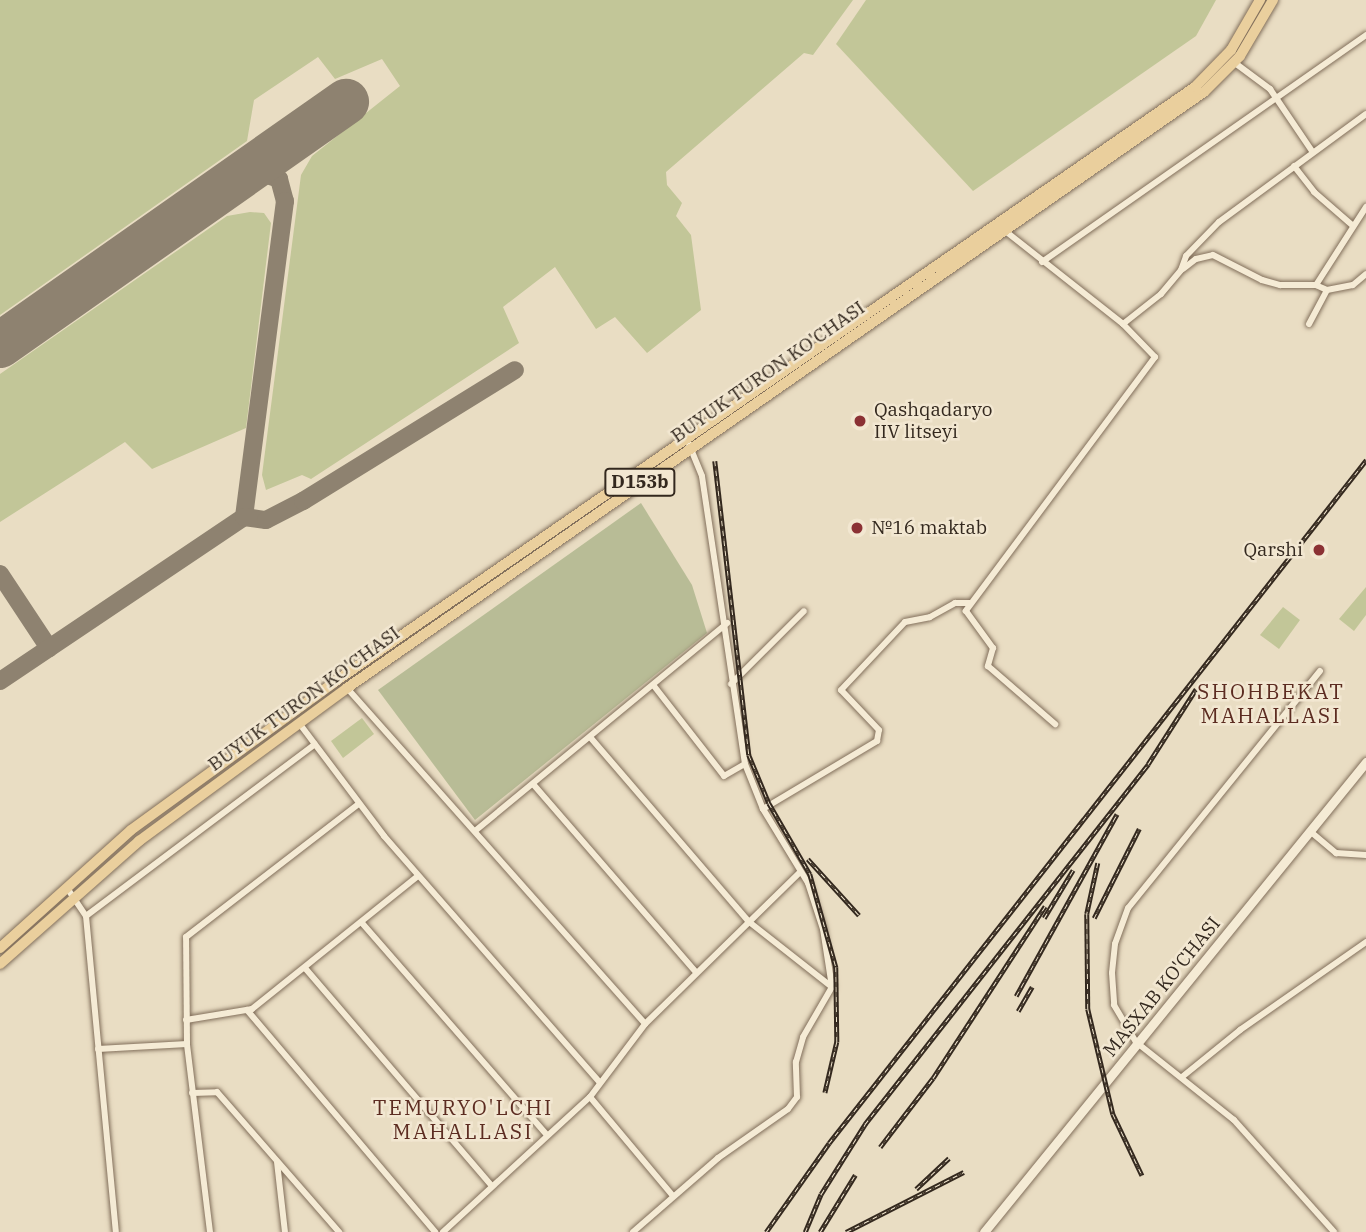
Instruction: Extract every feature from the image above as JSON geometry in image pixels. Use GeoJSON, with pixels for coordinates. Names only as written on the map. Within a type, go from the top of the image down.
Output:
{"type":"FeatureCollection","features":[{"type":"Feature","properties":{"kind":"main road","name":"BUYUK TURON KO'CHASI"},"geometry":{"type":"LineString","coordinates":[[0,964],[131,830],[1195,88],[1231,50],[1260,0]]}},
{"type":"Feature","properties":{"kind":"main road","name":"BUYUK TURON KO'CHASI"},"geometry":{"type":"LineString","coordinates":[[0,948],[299,723],[689,441],[1205,92],[1235,63],[1273,0]]}},
{"type":"Feature","properties":{"kind":"main road","name":"MASXAB KO'CHASI"},"geometry":{"type":"LineString","coordinates":[[984,1232],[1105,1088],[1136,1042],[1366,762]]}},
{"type":"Feature","properties":{"kind":"street"},"geometry":{"type":"LineString","coordinates":[[1042,262],[1366,35]]}},
{"type":"Feature","properties":{"kind":"street"},"geometry":{"type":"LineString","coordinates":[[1235,63],[1275,97],[1312,151]]}},
{"type":"Feature","properties":{"kind":"street"},"geometry":{"type":"LineString","coordinates":[[1181,270],[1186,256],[1219,222],[1312,151],[1366,114]]}},
{"type":"Feature","properties":{"kind":"street"},"geometry":{"type":"LineString","coordinates":[[1294,166],[1314,192],[1352,225]]}},
{"type":"Feature","properties":{"kind":"street"},"geometry":{"type":"LineString","coordinates":[[1316,285],[1366,207]]}},
{"type":"Feature","properties":{"kind":"street"},"geometry":{"type":"LineString","coordinates":[[1004,230],[1123,324],[1156,357],[1048,506],[966,611],[993,648],[988,666],[1055,724]]}},
{"type":"Feature","properties":{"kind":"street"},"geometry":{"type":"LineString","coordinates":[[1123,324],[1161,294],[1181,270],[1196,258],[1213,255],[1262,280],[1280,285],[1316,285],[1327,290],[1353,285],[1366,274]]}},
{"type":"Feature","properties":{"kind":"street"},"geometry":{"type":"LineString","coordinates":[[1309,324],[1327,290]]}},
{"type":"Feature","properties":{"kind":"street"},"geometry":{"type":"LineString","coordinates":[[633,1232],[673,1196],[788,1109],[797,1097],[796,1062],[803,1037],[832,987],[823,929],[800,872],[763,809],[745,764],[731,684],[727,623],[700,462],[689,441]]}},
{"type":"Feature","properties":{"kind":"street"},"geometry":{"type":"LineString","coordinates":[[763,809],[877,741],[878,730],[841,690],[905,622],[930,617],[955,603],[970,603]]}},
{"type":"Feature","properties":{"kind":"street"},"geometry":{"type":"LineString","coordinates":[[731,684],[803,611]]}},
{"type":"Feature","properties":{"kind":"street"},"geometry":{"type":"LineString","coordinates":[[475,831],[654,686],[727,623]]}},
{"type":"Feature","properties":{"kind":"street"},"geometry":{"type":"LineString","coordinates":[[1321,671],[1128,908],[1115,944],[1113,994],[1114,1005],[1136,1042],[1252,1137],[1334,1232]]}},
{"type":"Feature","properties":{"kind":"street"},"geometry":{"type":"LineString","coordinates":[[654,686],[724,776],[745,764]]}},
{"type":"Feature","properties":{"kind":"street"},"geometry":{"type":"LineString","coordinates":[[347,688],[645,1024]]}},
{"type":"Feature","properties":{"kind":"street"},"geometry":{"type":"LineString","coordinates":[[299,723],[417,877],[599,1082]]}},
{"type":"Feature","properties":{"kind":"street"},"geometry":{"type":"LineString","coordinates":[[590,737],[748,921],[832,987]]}},
{"type":"Feature","properties":{"kind":"street"},"geometry":{"type":"LineString","coordinates":[[86,916],[315,744]]}},
{"type":"Feature","properties":{"kind":"street"},"geometry":{"type":"LineString","coordinates":[[533,784],[696,972]]}},
{"type":"Feature","properties":{"kind":"street"},"geometry":{"type":"LineString","coordinates":[[210,1232],[187,1044],[184,943],[189,930],[359,804]]}},
{"type":"Feature","properties":{"kind":"street"},"geometry":{"type":"LineString","coordinates":[[1311,832],[1336,853],[1366,855]]}},
{"type":"Feature","properties":{"kind":"street"},"geometry":{"type":"LineString","coordinates":[[443,1232],[590,1097],[645,1024],[800,872]]}},
{"type":"Feature","properties":{"kind":"street"},"geometry":{"type":"LineString","coordinates":[[186,1020],[247,1010],[305,968],[417,877]]}},
{"type":"Feature","properties":{"kind":"street"},"geometry":{"type":"LineString","coordinates":[[71,892],[86,916],[116,1232]]}},
{"type":"Feature","properties":{"kind":"street"},"geometry":{"type":"LineString","coordinates":[[362,923],[547,1135]]}},
{"type":"Feature","properties":{"kind":"street"},"geometry":{"type":"LineString","coordinates":[[1182,1077],[1240,1030],[1366,942]]}},
{"type":"Feature","properties":{"kind":"street"},"geometry":{"type":"LineString","coordinates":[[305,968],[492,1186]]}},
{"type":"Feature","properties":{"kind":"street"},"geometry":{"type":"LineString","coordinates":[[247,1010],[435,1232]]}},
{"type":"Feature","properties":{"kind":"street"},"geometry":{"type":"LineString","coordinates":[[98,1049],[187,1044]]}},
{"type":"Feature","properties":{"kind":"street"},"geometry":{"type":"LineString","coordinates":[[192,1093],[217,1092],[339,1232]]}},
{"type":"Feature","properties":{"kind":"street"},"geometry":{"type":"LineString","coordinates":[[590,1097],[673,1196]]}},
{"type":"Feature","properties":{"kind":"street"},"geometry":{"type":"LineString","coordinates":[[277,1162],[285,1232]]}},
{"type":"Feature","properties":{"kind":"green space"},"geometry":{"type":"Polygon","coordinates":[[[0,0],[853,0],[813,55],[804,53],[666,172],[667,185],[682,203],[676,216],[691,235],[701,310],[647,353],[615,317],[596,329],[555,267],[503,307],[519,343],[311,479],[302,475],[266,490],[262,475],[301,175],[312,156],[400,86],[382,59],[335,79],[318,57],[254,100],[247,141],[0,315],[0,0]]]}},
{"type":"Feature","properties":{"kind":"green space"},"geometry":{"type":"Polygon","coordinates":[[[866,0],[1216,0],[1196,36],[973,191],[836,44],[866,0]]]}},
{"type":"Feature","properties":{"kind":"green space"},"geometry":{"type":"Polygon","coordinates":[[[250,212],[264,213],[271,223],[246,428],[152,469],[125,442],[0,522],[0,374],[227,216],[250,212]]]}},
{"type":"Feature","properties":{"kind":"green space"},"geometry":{"type":"Polygon","coordinates":[[[641,503],[692,585],[707,633],[475,820],[378,690],[641,503]]]}},
{"type":"Feature","properties":{"kind":"green space"},"geometry":{"type":"Polygon","coordinates":[[[1366,587],[1366,615],[1354,631],[1339,619],[1366,587]]]}},
{"type":"Feature","properties":{"kind":"green space"},"geometry":{"type":"Polygon","coordinates":[[[1283,607],[1300,620],[1279,649],[1260,635],[1283,607]]]}},
{"type":"Feature","properties":{"kind":"green space"},"geometry":{"type":"Polygon","coordinates":[[[362,718],[374,734],[343,758],[331,741],[362,718]]]}},
{"type":"Feature","properties":{"kind":"taxiway"},"geometry":{"type":"LineString","coordinates":[[242,175],[261,173],[279,179],[285,201],[244,517]]}},
{"type":"Feature","properties":{"kind":"taxiway"},"geometry":{"type":"LineString","coordinates":[[0,681],[244,517],[266,520],[303,501],[515,370]]}},
{"type":"Feature","properties":{"kind":"taxiway"},"geometry":{"type":"LineString","coordinates":[[0,574],[49,648]]}},
{"type":"Feature","properties":{"kind":"runway"},"geometry":{"type":"LineString","coordinates":[[0,345],[346,102]]}},
{"type":"Feature","properties":{"kind":"railway"},"geometry":{"type":"LineString","coordinates":[[766,1232],[829,1143],[1366,460]]}},
{"type":"Feature","properties":{"kind":"railway"},"geometry":{"type":"LineString","coordinates":[[715,461],[749,755],[769,803],[810,874],[836,967],[837,1042],[825,1093]]}},
{"type":"Feature","properties":{"kind":"railway"},"geometry":{"type":"LineString","coordinates":[[805,1232],[821,1194],[865,1124],[1148,764],[1196,689]]}},
{"type":"Feature","properties":{"kind":"railway"},"geometry":{"type":"LineString","coordinates":[[1016,996],[1117,814]]}},
{"type":"Feature","properties":{"kind":"railway"},"geometry":{"type":"LineString","coordinates":[[1094,918],[1139,829]]}},
{"type":"Feature","properties":{"kind":"railway"},"geometry":{"type":"LineString","coordinates":[[808,859],[859,915]]}},
{"type":"Feature","properties":{"kind":"railway"},"geometry":{"type":"LineString","coordinates":[[1098,863],[1087,914],[1088,1009],[1113,1114],[1142,1175]]}},
{"type":"Feature","properties":{"kind":"railway"},"geometry":{"type":"LineString","coordinates":[[1044,918],[1073,870]]}},
{"type":"Feature","properties":{"kind":"railway"},"geometry":{"type":"LineString","coordinates":[[880,1147],[933,1078],[1045,906]]}},
{"type":"Feature","properties":{"kind":"railway"},"geometry":{"type":"LineString","coordinates":[[1018,1011],[1032,987]]}},
{"type":"Feature","properties":{"kind":"railway"},"geometry":{"type":"LineString","coordinates":[[916,1189],[949,1158]]}},
{"type":"Feature","properties":{"kind":"railway"},"geometry":{"type":"LineString","coordinates":[[846,1232],[964,1172]]}},
{"type":"Feature","properties":{"kind":"railway"},"geometry":{"type":"LineString","coordinates":[[820,1232],[855,1175]]}},
{"type":"Feature","properties":{"kind":"place","name":"Qashqadaryo IIV litseyi"},"geometry":{"type":"Point","coordinates":[860,421]}},
{"type":"Feature","properties":{"kind":"place","name":"№16 maktab"},"geometry":{"type":"Point","coordinates":[857,528]}},
{"type":"Feature","properties":{"kind":"place","name":"Qarshi"},"geometry":{"type":"Point","coordinates":[1319,550]}},
{"type":"Feature","properties":{"kind":"district","name":"SHOHBEKAT MAHALLASI"},"geometry":{"type":"Point","coordinates":[1271,703]}},
{"type":"Feature","properties":{"kind":"district","name":"TEMURYO'LCHI MAHALLASI"},"geometry":{"type":"Point","coordinates":[463,1119]}}]}
